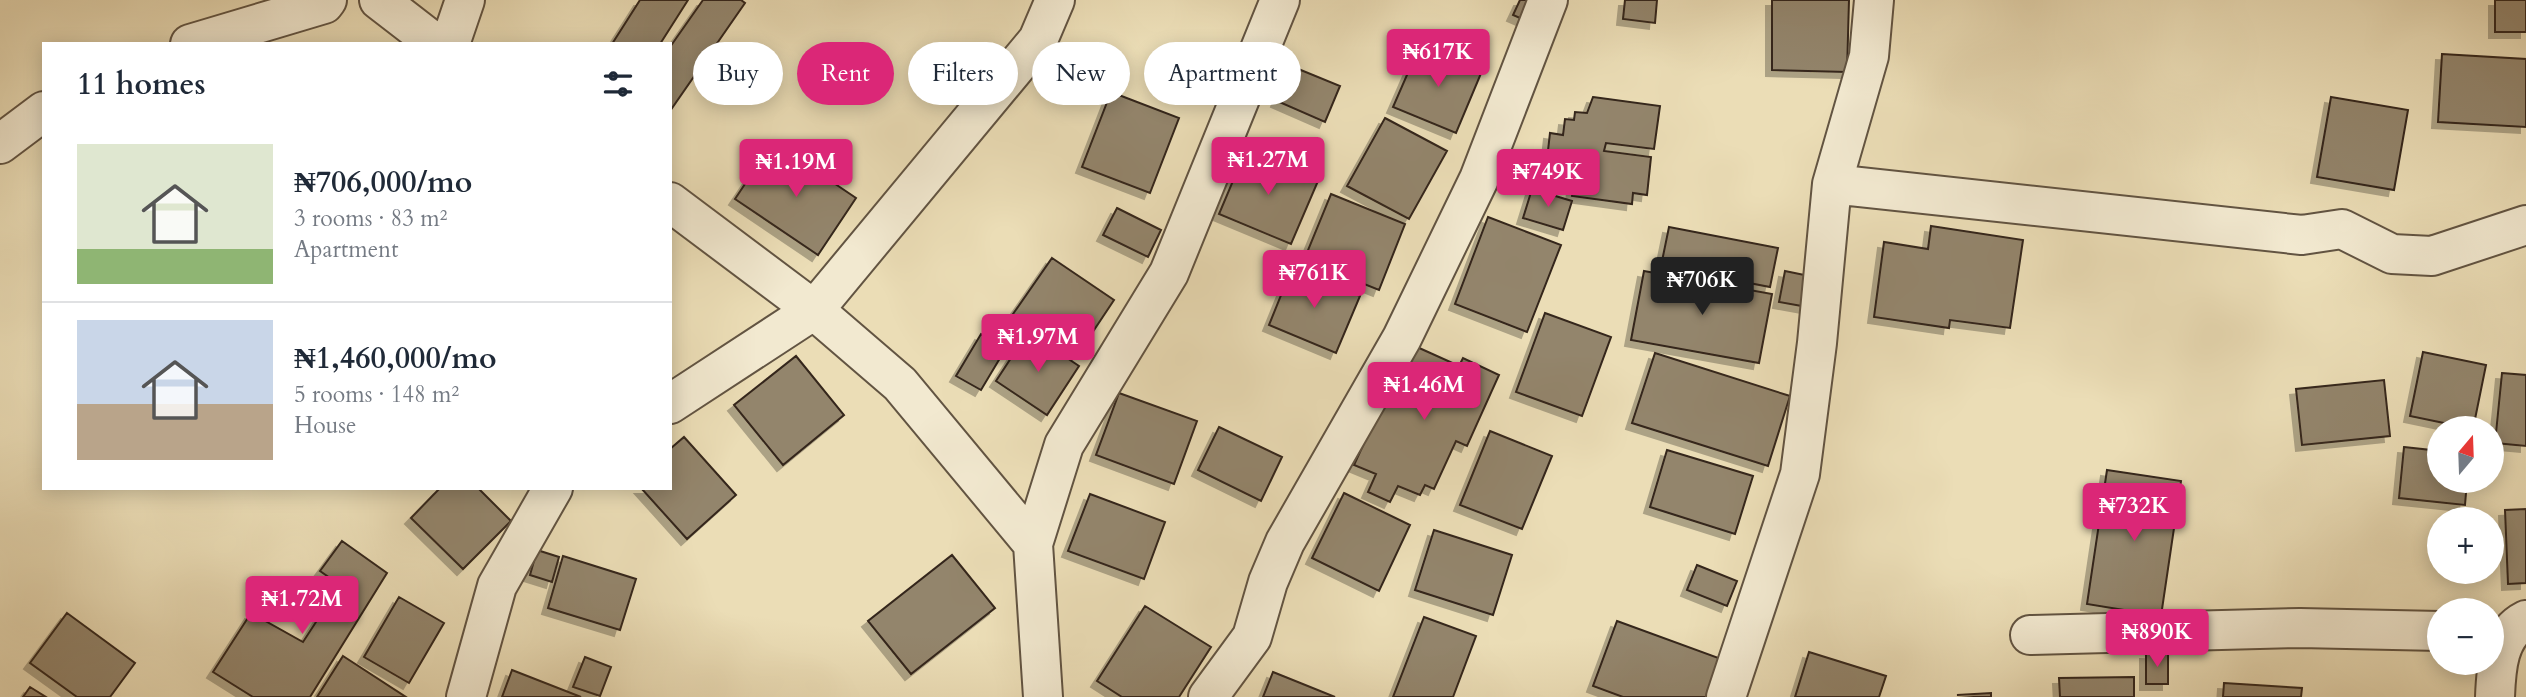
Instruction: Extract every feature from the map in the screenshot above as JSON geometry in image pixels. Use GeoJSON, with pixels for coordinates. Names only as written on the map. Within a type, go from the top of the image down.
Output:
{"type":"FeatureCollection","features":[{"type":"Feature","properties":{"kind":"street"},"geometry":{"type":"LineString","coordinates":[[197,42],[324,4],[327,0]]}},
{"type":"Feature","properties":{"kind":"street"},"geometry":{"type":"LineString","coordinates":[[379,0],[433,42]]}},
{"type":"Feature","properties":{"kind":"street"},"geometry":{"type":"LineString","coordinates":[[451,42],[465,0]]}},
{"type":"Feature","properties":{"kind":"street"},"geometry":{"type":"LineString","coordinates":[[672,403],[814,310],[977,110],[1038,40],[1055,0]]}},
{"type":"Feature","properties":{"kind":"street"},"geometry":{"type":"LineString","coordinates":[[1043,697],[1033,544],[1063,445],[1169,272],[1280,0]]}},
{"type":"Feature","properties":{"kind":"street"},"geometry":{"type":"LineString","coordinates":[[1208,697],[1252,637],[1268,582],[1285,542],[1402,338],[1479,179],[1548,0]]}},
{"type":"Feature","properties":{"kind":"street"},"geometry":{"type":"LineString","coordinates":[[1726,697],[1800,474],[1817,344],[1832,184],[1869,56],[1874,0]]}},
{"type":"Feature","properties":{"kind":"street"},"geometry":{"type":"LineString","coordinates":[[0,144],[42,112]]}},
{"type":"Feature","properties":{"kind":"street"},"geometry":{"type":"LineString","coordinates":[[1832,184],[2302,235],[2342,229],[2392,254],[2432,257],[2526,225]]}},
{"type":"Feature","properties":{"kind":"street"},"geometry":{"type":"LineString","coordinates":[[672,204],[814,310],[900,384],[1033,544]]}},
{"type":"Feature","properties":{"kind":"street"},"geometry":{"type":"LineString","coordinates":[[466,697],[497,586],[552,490]]}},
{"type":"Feature","properties":{"kind":"street"},"geometry":{"type":"LineString","coordinates":[[2030,635],[2300,628],[2427,631]]}},
{"type":"Feature","properties":{"kind":"street"},"geometry":{"type":"LineString","coordinates":[[2495,697],[2498,662],[2508,632]]}},
{"type":"Feature","properties":{"kind":"building"},"geometry":{"type":"Polygon","coordinates":[[[640,0],[688,0],[661,42],[613,42],[640,0]]]}},
{"type":"Feature","properties":{"kind":"building"},"geometry":{"type":"Polygon","coordinates":[[[703,0],[741,0],[745,3],[718,42],[693,42],[693,78],[672,108],[672,44],[703,0]]]}},
{"type":"Feature","properties":{"kind":"building"},"geometry":{"type":"Polygon","coordinates":[[[1520,0],[1539,0],[1529,22],[1513,15],[1520,0]]]}},
{"type":"Feature","properties":{"kind":"building"},"geometry":{"type":"Polygon","coordinates":[[[1625,0],[1657,0],[1655,23],[1623,19],[1625,0]]]}},
{"type":"Feature","properties":{"kind":"building"},"geometry":{"type":"Polygon","coordinates":[[[1772,0],[1849,0],[1847,72],[1772,70],[1772,0]]]}},
{"type":"Feature","properties":{"kind":"building"},"geometry":{"type":"Polygon","coordinates":[[[2495,0],[2526,0],[2526,32],[2495,32],[2495,0]]]}},
{"type":"Feature","properties":{"kind":"building"},"geometry":{"type":"Polygon","coordinates":[[[1420,45],[1482,71],[1456,133],[1393,107],[1420,45]]]}},
{"type":"Feature","properties":{"kind":"building"},"geometry":{"type":"Polygon","coordinates":[[[2442,54],[2526,59],[2526,127],[2438,122],[2442,54]]]}},
{"type":"Feature","properties":{"kind":"building"},"geometry":{"type":"Polygon","coordinates":[[[1301,70],[1340,86],[1325,122],[1286,105],[1301,105],[1301,70]]]}},
{"type":"Feature","properties":{"kind":"building"},"geometry":{"type":"Polygon","coordinates":[[[1593,97],[1660,106],[1654,149],[1606,143],[1604,151],[1651,157],[1647,195],[1633,193],[1632,204],[1572,196],[1573,187],[1566,186],[1567,170],[1546,168],[1550,133],[1563,135],[1565,119],[1574,120],[1575,112],[1587,113],[1593,97]]]}},
{"type":"Feature","properties":{"kind":"building"},"geometry":{"type":"Polygon","coordinates":[[[2331,97],[2408,110],[2394,190],[2317,177],[2331,97]]]}},
{"type":"Feature","properties":{"kind":"building"},"geometry":{"type":"Polygon","coordinates":[[[1130,99],[1179,118],[1150,193],[1082,167],[1106,105],[1130,105],[1130,99]]]}},
{"type":"Feature","properties":{"kind":"building"},"geometry":{"type":"Polygon","coordinates":[[[1385,118],[1447,151],[1409,219],[1347,186],[1385,118]]]}},
{"type":"Feature","properties":{"kind":"building"},"geometry":{"type":"Polygon","coordinates":[[[773,142],[856,198],[818,255],[735,199],[773,142]]]}},
{"type":"Feature","properties":{"kind":"building"},"geometry":{"type":"Polygon","coordinates":[[[1246,150],[1318,181],[1291,244],[1219,214],[1246,150]]]}},
{"type":"Feature","properties":{"kind":"building"},"geometry":{"type":"Polygon","coordinates":[[[1532,189],[1572,201],[1563,230],[1523,218],[1532,189]]]}},
{"type":"Feature","properties":{"kind":"building"},"geometry":{"type":"Polygon","coordinates":[[[1331,194],[1405,224],[1379,290],[1304,260],[1331,194]]]}},
{"type":"Feature","properties":{"kind":"building"},"geometry":{"type":"Polygon","coordinates":[[[1117,208],[1161,230],[1148,257],[1103,235],[1117,208]]]}},
{"type":"Feature","properties":{"kind":"building"},"geometry":{"type":"Polygon","coordinates":[[[1488,217],[1561,245],[1527,332],[1455,304],[1488,217]]]}},
{"type":"Feature","properties":{"kind":"building"},"geometry":{"type":"Polygon","coordinates":[[[1931,226],[2023,240],[2010,328],[1950,320],[1949,328],[1874,317],[1884,242],[1928,249],[1931,226]]]}},
{"type":"Feature","properties":{"kind":"building"},"geometry":{"type":"Polygon","coordinates":[[[1669,227],[1778,248],[1770,287],[1661,266],[1669,227]]]}},
{"type":"Feature","properties":{"kind":"building"},"geometry":{"type":"Polygon","coordinates":[[[1052,258],[1114,300],[1076,357],[1013,314],[1052,258]]]}},
{"type":"Feature","properties":{"kind":"building"},"geometry":{"type":"Polygon","coordinates":[[[1292,268],[1360,296],[1336,353],[1269,325],[1292,268]]]}},
{"type":"Feature","properties":{"kind":"building"},"geometry":{"type":"Polygon","coordinates":[[[1644,271],[1772,294],[1759,363],[1631,340],[1644,271]]]}},
{"type":"Feature","properties":{"kind":"building"},"geometry":{"type":"Polygon","coordinates":[[[1785,271],[1819,278],[1813,308],[1779,302],[1785,271]]]}},
{"type":"Feature","properties":{"kind":"building"},"geometry":{"type":"Polygon","coordinates":[[[1545,313],[1611,337],[1582,416],[1516,392],[1545,313]]]}},
{"type":"Feature","properties":{"kind":"building"},"geometry":{"type":"Polygon","coordinates":[[[1028,332],[1079,366],[1047,415],[996,381],[1028,332]]]}},
{"type":"Feature","properties":{"kind":"building"},"geometry":{"type":"Polygon","coordinates":[[[981,334],[1006,348],[981,390],[956,376],[981,334]]]}},
{"type":"Feature","properties":{"kind":"building"},"geometry":{"type":"Polygon","coordinates":[[[1417,347],[1459,366],[1463,358],[1499,375],[1467,446],[1456,441],[1434,489],[1425,485],[1420,495],[1398,486],[1390,502],[1368,492],[1376,474],[1354,465],[1402,360],[1410,363],[1417,347]]]}},
{"type":"Feature","properties":{"kind":"building"},"geometry":{"type":"Polygon","coordinates":[[[2423,352],[2486,365],[2476,416],[2427,416],[2427,420],[2410,416],[2423,352]]]}},
{"type":"Feature","properties":{"kind":"building"},"geometry":{"type":"Polygon","coordinates":[[[1655,353],[1790,396],[1768,466],[1632,423],[1655,353]]]}},
{"type":"Feature","properties":{"kind":"building"},"geometry":{"type":"Polygon","coordinates":[[[796,356],[844,415],[783,465],[734,405],[796,356]]]}},
{"type":"Feature","properties":{"kind":"building"},"geometry":{"type":"Polygon","coordinates":[[[2502,373],[2526,375],[2526,446],[2504,444],[2504,416],[2498,416],[2502,373]]]}},
{"type":"Feature","properties":{"kind":"building"},"geometry":{"type":"Polygon","coordinates":[[[2384,380],[2390,436],[2302,445],[2296,389],[2384,380]]]}},
{"type":"Feature","properties":{"kind":"building"},"geometry":{"type":"Polygon","coordinates":[[[1119,393],[1197,421],[1174,484],[1096,455],[1119,393]]]}},
{"type":"Feature","properties":{"kind":"building"},"geometry":{"type":"Polygon","coordinates":[[[1219,427],[1282,457],[1261,501],[1198,470],[1219,427]]]}},
{"type":"Feature","properties":{"kind":"building"},"geometry":{"type":"Polygon","coordinates":[[[1490,431],[1552,456],[1522,529],[1460,505],[1490,431]]]}},
{"type":"Feature","properties":{"kind":"building"},"geometry":{"type":"Polygon","coordinates":[[[684,437],[736,495],[687,539],[643,490],[672,490],[672,447],[684,437]]]}},
{"type":"Feature","properties":{"kind":"building"},"geometry":{"type":"Polygon","coordinates":[[[2404,447],[2427,450],[2427,494],[2466,494],[2465,505],[2399,498],[2404,447]]]}},
{"type":"Feature","properties":{"kind":"building"},"geometry":{"type":"Polygon","coordinates":[[[1667,450],[1753,476],[1735,534],[1650,507],[1667,450]]]}},
{"type":"Feature","properties":{"kind":"building"},"geometry":{"type":"Polygon","coordinates":[[[2107,470],[2181,481],[2161,616],[2087,604],[2107,470]]]}},
{"type":"Feature","properties":{"kind":"building"},"geometry":{"type":"Polygon","coordinates":[[[438,490],[480,490],[511,521],[463,569],[411,518],[438,490]]]}},
{"type":"Feature","properties":{"kind":"building"},"geometry":{"type":"Polygon","coordinates":[[[1344,493],[1410,525],[1379,591],[1312,558],[1344,493]]]}},
{"type":"Feature","properties":{"kind":"building"},"geometry":{"type":"Polygon","coordinates":[[[1090,494],[1165,522],[1144,579],[1068,551],[1090,494]]]}},
{"type":"Feature","properties":{"kind":"building"},"geometry":{"type":"Polygon","coordinates":[[[2526,509],[2526,583],[2508,584],[2505,510],[2526,509]]]}},
{"type":"Feature","properties":{"kind":"building"},"geometry":{"type":"Polygon","coordinates":[[[1434,530],[1512,555],[1493,615],[1415,590],[1434,530]]]}},
{"type":"Feature","properties":{"kind":"building"},"geometry":{"type":"Polygon","coordinates":[[[342,541],[387,573],[310,697],[253,697],[213,672],[251,613],[303,642],[340,585],[320,571],[342,541]]]}},
{"type":"Feature","properties":{"kind":"building"},"geometry":{"type":"Polygon","coordinates":[[[537,550],[559,557],[552,582],[530,575],[537,550]]]}},
{"type":"Feature","properties":{"kind":"building"},"geometry":{"type":"Polygon","coordinates":[[[952,555],[995,608],[911,674],[868,621],[952,555]]]}},
{"type":"Feature","properties":{"kind":"building"},"geometry":{"type":"Polygon","coordinates":[[[563,556],[636,579],[620,630],[548,608],[563,556]]]}},
{"type":"Feature","properties":{"kind":"building"},"geometry":{"type":"Polygon","coordinates":[[[1697,565],[1737,581],[1727,606],[1687,590],[1697,565]]]}},
{"type":"Feature","properties":{"kind":"building"},"geometry":{"type":"Polygon","coordinates":[[[399,597],[444,623],[409,683],[364,657],[399,597]]]}},
{"type":"Feature","properties":{"kind":"building"},"geometry":{"type":"Polygon","coordinates":[[[1145,606],[1211,647],[1179,697],[1122,697],[1097,681],[1145,606]]]}},
{"type":"Feature","properties":{"kind":"building"},"geometry":{"type":"Polygon","coordinates":[[[67,613],[135,663],[110,697],[77,697],[30,663],[67,613]]]}},
{"type":"Feature","properties":{"kind":"building"},"geometry":{"type":"Polygon","coordinates":[[[1424,617],[1476,636],[1453,697],[1393,697],[1424,617]]]}},
{"type":"Feature","properties":{"kind":"building"},"geometry":{"type":"Polygon","coordinates":[[[1617,621],[1724,660],[1710,697],[1623,697],[1593,686],[1617,621]]]}},
{"type":"Feature","properties":{"kind":"building"},"geometry":{"type":"Polygon","coordinates":[[[1809,652],[1886,676],[1879,697],[1795,697],[1809,652]]]}},
{"type":"Feature","properties":{"kind":"building"},"geometry":{"type":"Polygon","coordinates":[[[2146,653],[2168,654],[2168,684],[2146,684],[2146,653]]]}},
{"type":"Feature","properties":{"kind":"building"},"geometry":{"type":"Polygon","coordinates":[[[343,656],[406,697],[317,697],[343,656]]]}},
{"type":"Feature","properties":{"kind":"building"},"geometry":{"type":"Polygon","coordinates":[[[585,657],[611,667],[600,696],[573,687],[585,657]]]}},
{"type":"Feature","properties":{"kind":"building"},"geometry":{"type":"Polygon","coordinates":[[[512,670],[581,697],[502,697],[512,670]]]}},
{"type":"Feature","properties":{"kind":"building"},"geometry":{"type":"Polygon","coordinates":[[[1273,672],[1335,697],[1263,697],[1273,672]]]}},
{"type":"Feature","properties":{"kind":"building"},"geometry":{"type":"Polygon","coordinates":[[[2134,677],[2134,697],[2060,697],[2059,678],[2134,677]]]}},
{"type":"Feature","properties":{"kind":"building"},"geometry":{"type":"Polygon","coordinates":[[[2224,683],[2302,688],[2301,697],[2223,697],[2224,683]]]}},
{"type":"Feature","properties":{"kind":"building"},"geometry":{"type":"Polygon","coordinates":[[[30,687],[46,697],[23,697],[30,687]]]}},
{"type":"Feature","properties":{"kind":"building"},"geometry":{"type":"Polygon","coordinates":[[[1991,693],[1991,697],[1957,695],[1991,693]]]}}]}
